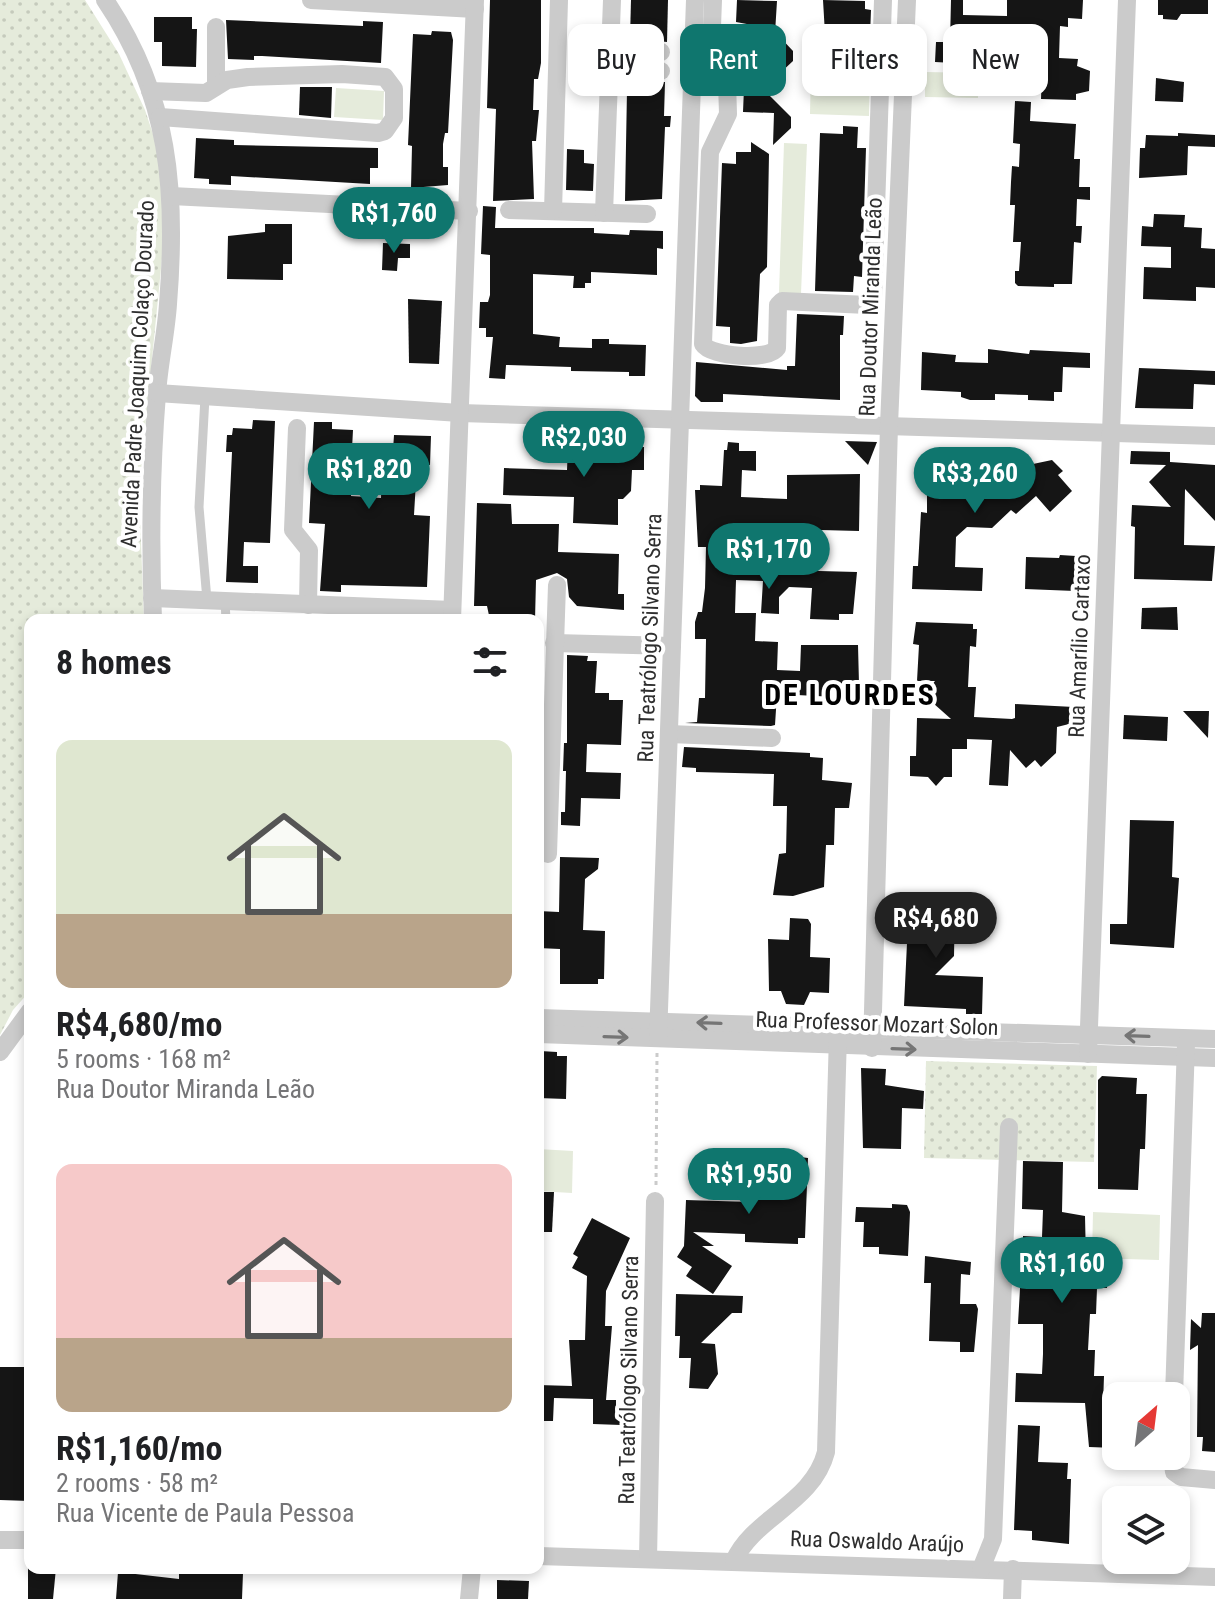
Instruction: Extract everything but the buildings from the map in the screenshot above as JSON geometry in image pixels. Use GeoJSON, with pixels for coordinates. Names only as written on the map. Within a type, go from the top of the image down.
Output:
{"type":"FeatureCollection","features":[{"type":"Feature","properties":{"kind":"street","name":"Avenida Padre Joaquim Colaço Dourado"},"geometry":{"type":"LineString","coordinates":[[105,0],[124,30],[160,117],[171,196],[168,304],[157,393],[153,614]]}},
{"type":"Feature","properties":{"kind":"street"},"geometry":{"type":"LineString","coordinates":[[311,0],[475,4],[452,614]]}},
{"type":"Feature","properties":{"kind":"street"},"geometry":{"type":"LineString","coordinates":[[553,211],[559,0]]}},
{"type":"Feature","properties":{"kind":"street"},"geometry":{"type":"LineString","coordinates":[[612,0],[612,24]]}},
{"type":"Feature","properties":{"kind":"street","name":"Rua Teatrólogo Silvano Serra"},"geometry":{"type":"LineString","coordinates":[[694,24],[695,0]]}},
{"type":"Feature","properties":{"kind":"street"},"geometry":{"type":"LineString","coordinates":[[712,24],[713,0]]}},
{"type":"Feature","properties":{"kind":"street"},"geometry":{"type":"LineString","coordinates":[[729,96],[728,114],[710,152],[703,344],[715,354],[771,355],[777,348],[778,305],[782,301],[867,305],[873,298],[883,0]]}},
{"type":"Feature","properties":{"kind":"street","name":"Rua Doutor Miranda Leão"},"geometry":{"type":"LineString","coordinates":[[872,1039],[889,425],[907,0]]}},
{"type":"Feature","properties":{"kind":"street","name":"Rua Amarílio Cartaxo"},"geometry":{"type":"LineString","coordinates":[[1088,1054],[1127,0]]}},
{"type":"Feature","properties":{"kind":"street"},"geometry":{"type":"LineString","coordinates":[[207,122],[216,27]]}},
{"type":"Feature","properties":{"kind":"street"},"geometry":{"type":"LineString","coordinates":[[150,91],[211,89],[248,77],[377,76],[385,77],[394,89],[394,118],[385,131],[378,133],[160,117]]}},
{"type":"Feature","properties":{"kind":"street"},"geometry":{"type":"LineString","coordinates":[[604,213],[611,96]]}},
{"type":"Feature","properties":{"kind":"street","name":"Rua Teatrólogo Silvano Serra"},"geometry":{"type":"LineString","coordinates":[[658,1029],[692,96]]}},
{"type":"Feature","properties":{"kind":"street"},"geometry":{"type":"LineString","coordinates":[[171,196],[469,211]]}},
{"type":"Feature","properties":{"kind":"street"},"geometry":{"type":"LineString","coordinates":[[509,210],[647,214]]}},
{"type":"Feature","properties":{"kind":"street"},"geometry":{"type":"LineString","coordinates":[[157,393],[460,413],[1111,430],[1215,436]]}},
{"type":"Feature","properties":{"kind":"street"},"geometry":{"type":"LineString","coordinates":[[297,428],[293,530],[309,550],[308,605]]}},
{"type":"Feature","properties":{"kind":"street"},"geometry":{"type":"LineString","coordinates":[[548,854],[557,585]]}},
{"type":"Feature","properties":{"kind":"street"},"geometry":{"type":"LineString","coordinates":[[152,598],[438,614]]}},
{"type":"Feature","properties":{"kind":"street"},"geometry":{"type":"LineString","coordinates":[[554,643],[672,646]]}},
{"type":"Feature","properties":{"kind":"street"},"geometry":{"type":"LineString","coordinates":[[669,734],[772,738]]}},
{"type":"Feature","properties":{"kind":"street","name":"Rua Professor Mozart Solon"},"geometry":{"type":"LineString","coordinates":[[544,1019],[658,1029],[838,1037],[1088,1054],[1215,1058]]}},
{"type":"Feature","properties":{"kind":"street"},"geometry":{"type":"LineString","coordinates":[[0,1052],[24,1020]]}},
{"type":"Feature","properties":{"kind":"street","name":"Rua Professor Mozart Solon"},"geometry":{"type":"LineString","coordinates":[[544,1034],[658,1029]]}},
{"type":"Feature","properties":{"kind":"street","name":"Rua Professor Mozart Solon"},"geometry":{"type":"LineString","coordinates":[[872,1039],[1088,1035],[1215,1039]]}},
{"type":"Feature","properties":{"kind":"street"},"geometry":{"type":"LineString","coordinates":[[734,1561],[746,1539],[797,1497],[819,1469],[826,1452],[838,1037]]}},
{"type":"Feature","properties":{"kind":"street"},"geometry":{"type":"LineString","coordinates":[[1174,1382],[1187,1038]]}},
{"type":"Feature","properties":{"kind":"street"},"geometry":{"type":"LineString","coordinates":[[981,1569],[993,1539],[1009,1127]]}},
{"type":"Feature","properties":{"kind":"street","name":"Rua Teatrólogo Silvano Serra"},"geometry":{"type":"LineString","coordinates":[[648,1559],[655,1201]]}},
{"type":"Feature","properties":{"kind":"street"},"geometry":{"type":"LineString","coordinates":[[1174,1470],[1181,1477],[1215,1480]]}},
{"type":"Feature","properties":{"kind":"street"},"geometry":{"type":"LineString","coordinates":[[0,1540],[24,1540]]}},
{"type":"Feature","properties":{"kind":"street","name":"Rua Oswaldo Araújo"},"geometry":{"type":"LineString","coordinates":[[544,1556],[1215,1577]]}},
{"type":"Feature","properties":{"kind":"street"},"geometry":{"type":"LineString","coordinates":[[1012,1599],[1013,1569]]}},
{"type":"Feature","properties":{"kind":"street"},"geometry":{"type":"LineString","coordinates":[[469,1599],[471,1574]]}},
{"type":"Feature","properties":{"kind":"lane"},"geometry":{"type":"LineString","coordinates":[[205,397],[199,507],[216,600],[223,614]]}},
{"type":"Feature","properties":{"kind":"path"},"geometry":{"type":"LineString","coordinates":[[655,1201],[658,1029]]}},
{"type":"Feature","properties":{"kind":"green space"},"geometry":{"type":"Polygon","coordinates":[[[0,0],[85,0],[119,54],[145,110],[158,149],[165,228],[139,490],[144,614],[24,614],[24,998],[13,1010],[0,1035],[0,0]]]}},
{"type":"Feature","properties":{"kind":"green space"},"geometry":{"type":"Polygon","coordinates":[[[927,72],[943,72],[943,96],[978,98],[925,97],[927,72]]]}},
{"type":"Feature","properties":{"kind":"green space"},"geometry":{"type":"Polygon","coordinates":[[[336,88],[384,91],[383,120],[334,117],[336,88]]]}},
{"type":"Feature","properties":{"kind":"green space"},"geometry":{"type":"Polygon","coordinates":[[[810,96],[869,96],[869,116],[810,114],[810,96]]]}},
{"type":"Feature","properties":{"kind":"green space"},"geometry":{"type":"Polygon","coordinates":[[[784,143],[807,144],[801,294],[779,293],[784,143]]]}},
{"type":"Feature","properties":{"kind":"green space"},"geometry":{"type":"Polygon","coordinates":[[[926,1061],[1097,1066],[1094,1162],[924,1158],[926,1061]]]}},
{"type":"Feature","properties":{"kind":"green space"},"geometry":{"type":"Polygon","coordinates":[[[544,1149],[573,1151],[572,1193],[544,1191],[544,1149]]]}},
{"type":"Feature","properties":{"kind":"green space"},"geometry":{"type":"Polygon","coordinates":[[[1093,1212],[1160,1215],[1159,1260],[1092,1258],[1093,1212]]]}},
{"type":"Feature","properties":{"kind":"district","name":"DE LOURDES"},"geometry":{"type":"Point","coordinates":[850,695]}}]}
